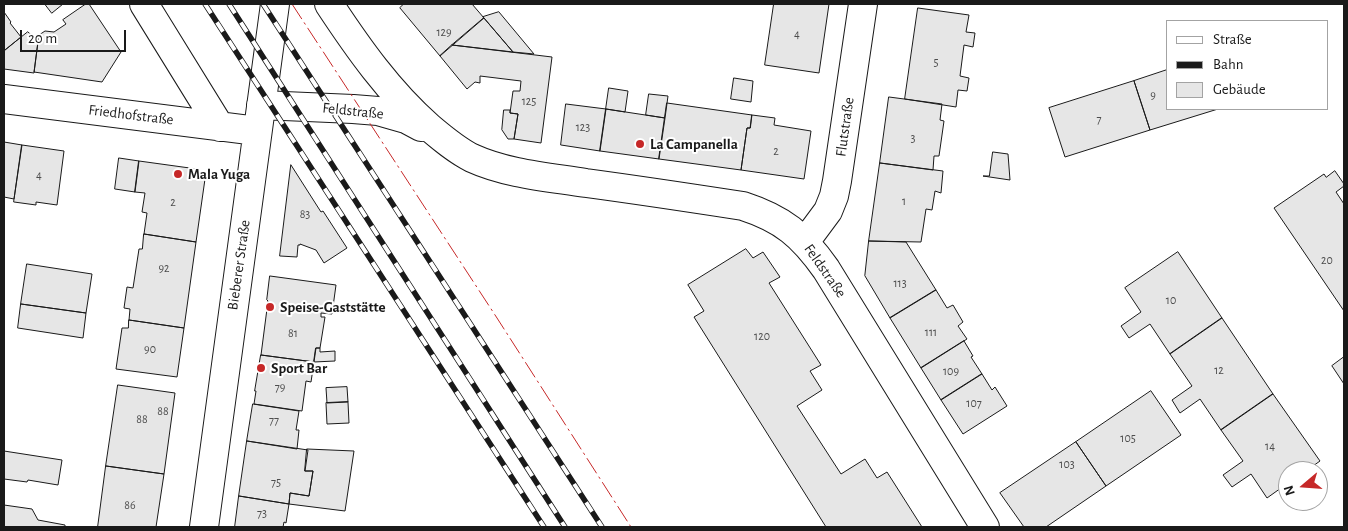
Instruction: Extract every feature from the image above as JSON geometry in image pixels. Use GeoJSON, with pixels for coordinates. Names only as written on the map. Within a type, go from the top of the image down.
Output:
{"type":"FeatureCollection","features":[{"type":"Feature","properties":{"kind":"street"},"geometry":{"type":"LineString","coordinates":[[144,4],[220,127]]}},
{"type":"Feature","properties":{"kind":"street","name":"Bieberer Straße"},"geometry":{"type":"LineString","coordinates":[[204,527],[275,4]]}},
{"type":"Feature","properties":{"kind":"street","name":"Feldstraße"},"geometry":{"type":"LineString","coordinates":[[329,4],[359,48],[390,88],[413,113],[453,146],[471,157],[494,166],[534,175],[743,206],[763,212],[793,230],[826,269],[985,527]]}},
{"type":"Feature","properties":{"kind":"street","name":"Flutstraße"},"geometry":{"type":"LineString","coordinates":[[805,242],[828,211],[838,181],[863,4]]}},
{"type":"Feature","properties":{"kind":"street","name":"Friedhofstraße"},"geometry":{"type":"LineString","coordinates":[[4,99],[257,131]]}},
{"type":"Feature","properties":{"kind":"street","name":"Feldstraße"},"geometry":{"type":"LineString","coordinates":[[261,105],[378,111],[406,119],[440,136]]}},
{"type":"Feature","properties":{"kind":"building"},"geometry":{"type":"Polygon","coordinates":[[[45,4],[63,4],[52,13],[45,4]]]}},
{"type":"Feature","properties":{"kind":"building"},"geometry":{"type":"Polygon","coordinates":[[[86,4],[89,4],[121,52],[102,82],[34,72],[39,35],[45,31],[54,32],[66,24],[63,20],[86,4]]]}},
{"type":"Feature","properties":{"kind":"building"},"geometry":{"type":"Polygon","coordinates":[[[404,4],[472,4],[484,18],[440,56],[400,8],[404,4]]]}},
{"type":"Feature","properties":{"kind":"building"},"geometry":{"type":"Polygon","coordinates":[[[774,4],[829,4],[819,73],[765,65],[774,4]]]}},
{"type":"Feature","properties":{"kind":"building"},"geometry":{"type":"Polygon","coordinates":[[[918,8],[969,15],[966,32],[975,33],[973,47],[964,45],[960,76],[969,78],[967,91],[958,90],[956,107],[905,99],[918,8]]]}},
{"type":"Feature","properties":{"kind":"building"},"geometry":{"type":"Polygon","coordinates":[[[4,12],[21,37],[4,51],[4,12]]]}},
{"type":"Feature","properties":{"kind":"building"},"geometry":{"type":"Polygon","coordinates":[[[499,12],[534,54],[513,52],[483,17],[499,12]]]}},
{"type":"Feature","properties":{"kind":"building"},"geometry":{"type":"Polygon","coordinates":[[[484,18],[513,52],[452,45],[484,18]]]}},
{"type":"Feature","properties":{"kind":"building"},"geometry":{"type":"Polygon","coordinates":[[[28,32],[38,41],[34,73],[4,69],[4,51],[28,32]]]}},
{"type":"Feature","properties":{"kind":"building"},"geometry":{"type":"Polygon","coordinates":[[[452,45],[552,57],[541,143],[514,139],[518,114],[510,113],[513,91],[520,91],[521,81],[480,76],[480,83],[475,82],[467,89],[440,56],[452,45]]]}},
{"type":"Feature","properties":{"kind":"building"},"geometry":{"type":"Polygon","coordinates":[[[1166,70],[1166,110],[1215,110],[1150,130],[1134,81],[1166,70]]]}},
{"type":"Feature","properties":{"kind":"building"},"geometry":{"type":"Polygon","coordinates":[[[734,78],[753,81],[751,102],[731,99],[734,78]]]}},
{"type":"Feature","properties":{"kind":"building"},"geometry":{"type":"Polygon","coordinates":[[[1134,81],[1150,130],[1065,157],[1049,108],[1134,81]]]}},
{"type":"Feature","properties":{"kind":"building"},"geometry":{"type":"Polygon","coordinates":[[[609,88],[628,91],[625,112],[606,109],[609,88]]]}},
{"type":"Feature","properties":{"kind":"building"},"geometry":{"type":"Polygon","coordinates":[[[649,94],[668,96],[665,118],[646,115],[649,94]]]}},
{"type":"Feature","properties":{"kind":"building"},"geometry":{"type":"Polygon","coordinates":[[[889,97],[942,104],[940,120],[944,121],[939,156],[934,156],[933,170],[880,163],[889,97]]]}},
{"type":"Feature","properties":{"kind":"building"},"geometry":{"type":"Polygon","coordinates":[[[667,103],[752,115],[750,128],[747,128],[741,170],[659,159],[667,103]]]}},
{"type":"Feature","properties":{"kind":"building"},"geometry":{"type":"Polygon","coordinates":[[[566,104],[606,109],[600,151],[561,145],[566,104]]]}},
{"type":"Feature","properties":{"kind":"building"},"geometry":{"type":"Polygon","coordinates":[[[606,109],[665,118],[659,159],[600,151],[606,109]]]}},
{"type":"Feature","properties":{"kind":"building"},"geometry":{"type":"Polygon","coordinates":[[[504,110],[510,110],[510,113],[518,114],[514,139],[508,139],[502,130],[504,110]]]}},
{"type":"Feature","properties":{"kind":"building"},"geometry":{"type":"Polygon","coordinates":[[[752,115],[775,118],[774,125],[811,131],[804,179],[741,170],[747,128],[750,128],[752,115]]]}},
{"type":"Feature","properties":{"kind":"building"},"geometry":{"type":"Polygon","coordinates":[[[4,142],[22,145],[14,199],[4,197],[4,142]]]}},
{"type":"Feature","properties":{"kind":"building"},"geometry":{"type":"Polygon","coordinates":[[[22,145],[64,151],[57,205],[36,202],[36,205],[14,202],[22,145]]]}},
{"type":"Feature","properties":{"kind":"building"},"geometry":{"type":"Polygon","coordinates":[[[993,152],[1008,154],[1010,180],[983,176],[989,176],[993,152]]]}},
{"type":"Feature","properties":{"kind":"building"},"geometry":{"type":"Polygon","coordinates":[[[119,158],[139,161],[135,192],[115,189],[119,158]]]}},
{"type":"Feature","properties":{"kind":"building"},"geometry":{"type":"Polygon","coordinates":[[[139,161],[197,169],[205,179],[196,242],[144,234],[147,213],[142,212],[145,193],[135,192],[139,161]]]}},
{"type":"Feature","properties":{"kind":"building"},"geometry":{"type":"Polygon","coordinates":[[[880,163],[943,171],[941,193],[935,191],[932,210],[926,209],[921,242],[869,241],[880,163]]]}},
{"type":"Feature","properties":{"kind":"building"},"geometry":{"type":"Polygon","coordinates":[[[291,165],[347,248],[324,263],[316,250],[300,244],[298,245],[297,257],[280,256],[291,165]]]}},
{"type":"Feature","properties":{"kind":"building"},"geometry":{"type":"Polygon","coordinates":[[[1335,171],[1344,184],[1336,192],[1344,204],[1344,311],[1274,208],[1324,174],[1326,177],[1335,171]]]}},
{"type":"Feature","properties":{"kind":"building"},"geometry":{"type":"Polygon","coordinates":[[[144,234],[196,242],[184,328],[129,320],[130,309],[124,308],[127,287],[133,288],[139,249],[142,249],[144,234]]]}},
{"type":"Feature","properties":{"kind":"building"},"geometry":{"type":"Polygon","coordinates":[[[869,241],[906,242],[936,290],[890,318],[865,276],[869,241]]]}},
{"type":"Feature","properties":{"kind":"building"},"geometry":{"type":"Polygon","coordinates":[[[746,249],[753,258],[763,252],[780,277],[769,283],[821,365],[810,371],[822,390],[797,406],[841,474],[865,459],[877,478],[887,472],[922,527],[826,527],[694,317],[704,311],[688,285],[746,249]]]}},
{"type":"Feature","properties":{"kind":"building"},"geometry":{"type":"Polygon","coordinates":[[[1178,252],[1222,318],[1170,354],[1150,324],[1129,338],[1121,326],[1141,312],[1125,288],[1178,252]]]}},
{"type":"Feature","properties":{"kind":"building"},"geometry":{"type":"Polygon","coordinates":[[[27,264],[92,274],[86,313],[21,304],[27,264]]]}},
{"type":"Feature","properties":{"kind":"building"},"geometry":{"type":"Polygon","coordinates":[[[270,276],[336,285],[332,314],[321,313],[321,317],[325,317],[320,348],[316,348],[314,362],[261,355],[270,276]]]}},
{"type":"Feature","properties":{"kind":"building"},"geometry":{"type":"Polygon","coordinates":[[[936,290],[947,308],[953,305],[963,322],[958,326],[967,339],[921,368],[890,318],[936,290]]]}},
{"type":"Feature","properties":{"kind":"building"},"geometry":{"type":"Polygon","coordinates":[[[21,304],[86,313],[83,338],[18,328],[21,304]]]}},
{"type":"Feature","properties":{"kind":"building"},"geometry":{"type":"Polygon","coordinates":[[[1222,318],[1273,394],[1221,430],[1200,399],[1180,413],[1172,400],[1192,386],[1170,354],[1222,318]]]}},
{"type":"Feature","properties":{"kind":"building"},"geometry":{"type":"Polygon","coordinates":[[[129,320],[184,328],[177,377],[116,369],[122,328],[128,328],[129,320]]]}},
{"type":"Feature","properties":{"kind":"building"},"geometry":{"type":"Polygon","coordinates":[[[964,341],[973,356],[971,357],[982,374],[941,400],[921,368],[964,341]]]}},
{"type":"Feature","properties":{"kind":"building"},"geometry":{"type":"Polygon","coordinates":[[[316,348],[320,348],[320,352],[335,351],[335,361],[314,362],[316,348]]]}},
{"type":"Feature","properties":{"kind":"building"},"geometry":{"type":"Polygon","coordinates":[[[261,355],[314,362],[311,382],[306,381],[302,411],[254,404],[261,355]]]}},
{"type":"Feature","properties":{"kind":"building"},"geometry":{"type":"Polygon","coordinates":[[[1344,357],[1344,384],[1332,366],[1344,357]]]}},
{"type":"Feature","properties":{"kind":"building"},"geometry":{"type":"Polygon","coordinates":[[[982,374],[992,390],[995,387],[1007,406],[963,434],[941,400],[982,374]]]}},
{"type":"Feature","properties":{"kind":"building"},"geometry":{"type":"Polygon","coordinates":[[[118,385],[175,393],[164,474],[106,466],[118,385]]]}},
{"type":"Feature","properties":{"kind":"building"},"geometry":{"type":"Polygon","coordinates":[[[347,387],[348,402],[327,403],[326,388],[347,387]]]}},
{"type":"Feature","properties":{"kind":"building"},"geometry":{"type":"Polygon","coordinates":[[[1151,391],[1181,435],[1106,486],[1076,442],[1151,391]]]}},
{"type":"Feature","properties":{"kind":"building"},"geometry":{"type":"Polygon","coordinates":[[[1273,394],[1320,461],[1278,461],[1278,490],[1267,498],[1251,474],[1232,487],[1223,475],[1243,461],[1221,430],[1273,394]]]}},
{"type":"Feature","properties":{"kind":"building"},"geometry":{"type":"Polygon","coordinates":[[[348,402],[349,423],[327,424],[326,403],[348,402]]]}},
{"type":"Feature","properties":{"kind":"building"},"geometry":{"type":"Polygon","coordinates":[[[253,404],[299,411],[296,430],[299,430],[297,449],[247,441],[253,404]]]}},
{"type":"Feature","properties":{"kind":"building"},"geometry":{"type":"Polygon","coordinates":[[[247,441],[308,450],[305,471],[313,471],[309,496],[290,493],[289,504],[239,496],[247,441]]]}},
{"type":"Feature","properties":{"kind":"building"},"geometry":{"type":"Polygon","coordinates":[[[1076,442],[1106,486],[1046,527],[1024,527],[1000,493],[1076,442]]]}},
{"type":"Feature","properties":{"kind":"building"},"geometry":{"type":"Polygon","coordinates":[[[307,449],[354,451],[345,511],[289,504],[290,493],[309,496],[313,471],[305,471],[307,449]]]}},
{"type":"Feature","properties":{"kind":"building"},"geometry":{"type":"Polygon","coordinates":[[[4,451],[62,460],[58,485],[28,480],[27,482],[4,479],[4,451]]]}},
{"type":"Feature","properties":{"kind":"building"},"geometry":{"type":"Polygon","coordinates":[[[106,466],[164,474],[156,527],[98,527],[106,466]]]}},
{"type":"Feature","properties":{"kind":"building"},"geometry":{"type":"Polygon","coordinates":[[[239,496],[289,504],[286,523],[284,522],[283,527],[235,527],[239,496]]]}},
{"type":"Feature","properties":{"kind":"building"},"geometry":{"type":"Polygon","coordinates":[[[4,505],[32,509],[38,520],[65,525],[65,527],[4,527],[4,505]]]}},
{"type":"Feature","properties":{"kind":"railway"},"geometry":{"type":"LineString","coordinates":[[205,4],[544,527]]}},
{"type":"Feature","properties":{"kind":"railway"},"geometry":{"type":"LineString","coordinates":[[229,4],[565,527]]}},
{"type":"Feature","properties":{"kind":"railway"},"geometry":{"type":"LineString","coordinates":[[263,4],[602,527]]}},
{"type":"Feature","properties":{"kind":"power"},"geometry":{"type":"LineString","coordinates":[[292,4],[631,527]]}},
{"type":"Feature","properties":{"kind":"place","name":"La Campanella"},"geometry":{"type":"Point","coordinates":[640,144]}},
{"type":"Feature","properties":{"kind":"place","name":"Mala Yuga"},"geometry":{"type":"Point","coordinates":[178,174]}},
{"type":"Feature","properties":{"kind":"place","name":"Speise-Gaststätte"},"geometry":{"type":"Point","coordinates":[270,307]}},
{"type":"Feature","properties":{"kind":"place","name":"Sport Bar"},"geometry":{"type":"Point","coordinates":[261,368]}}]}
